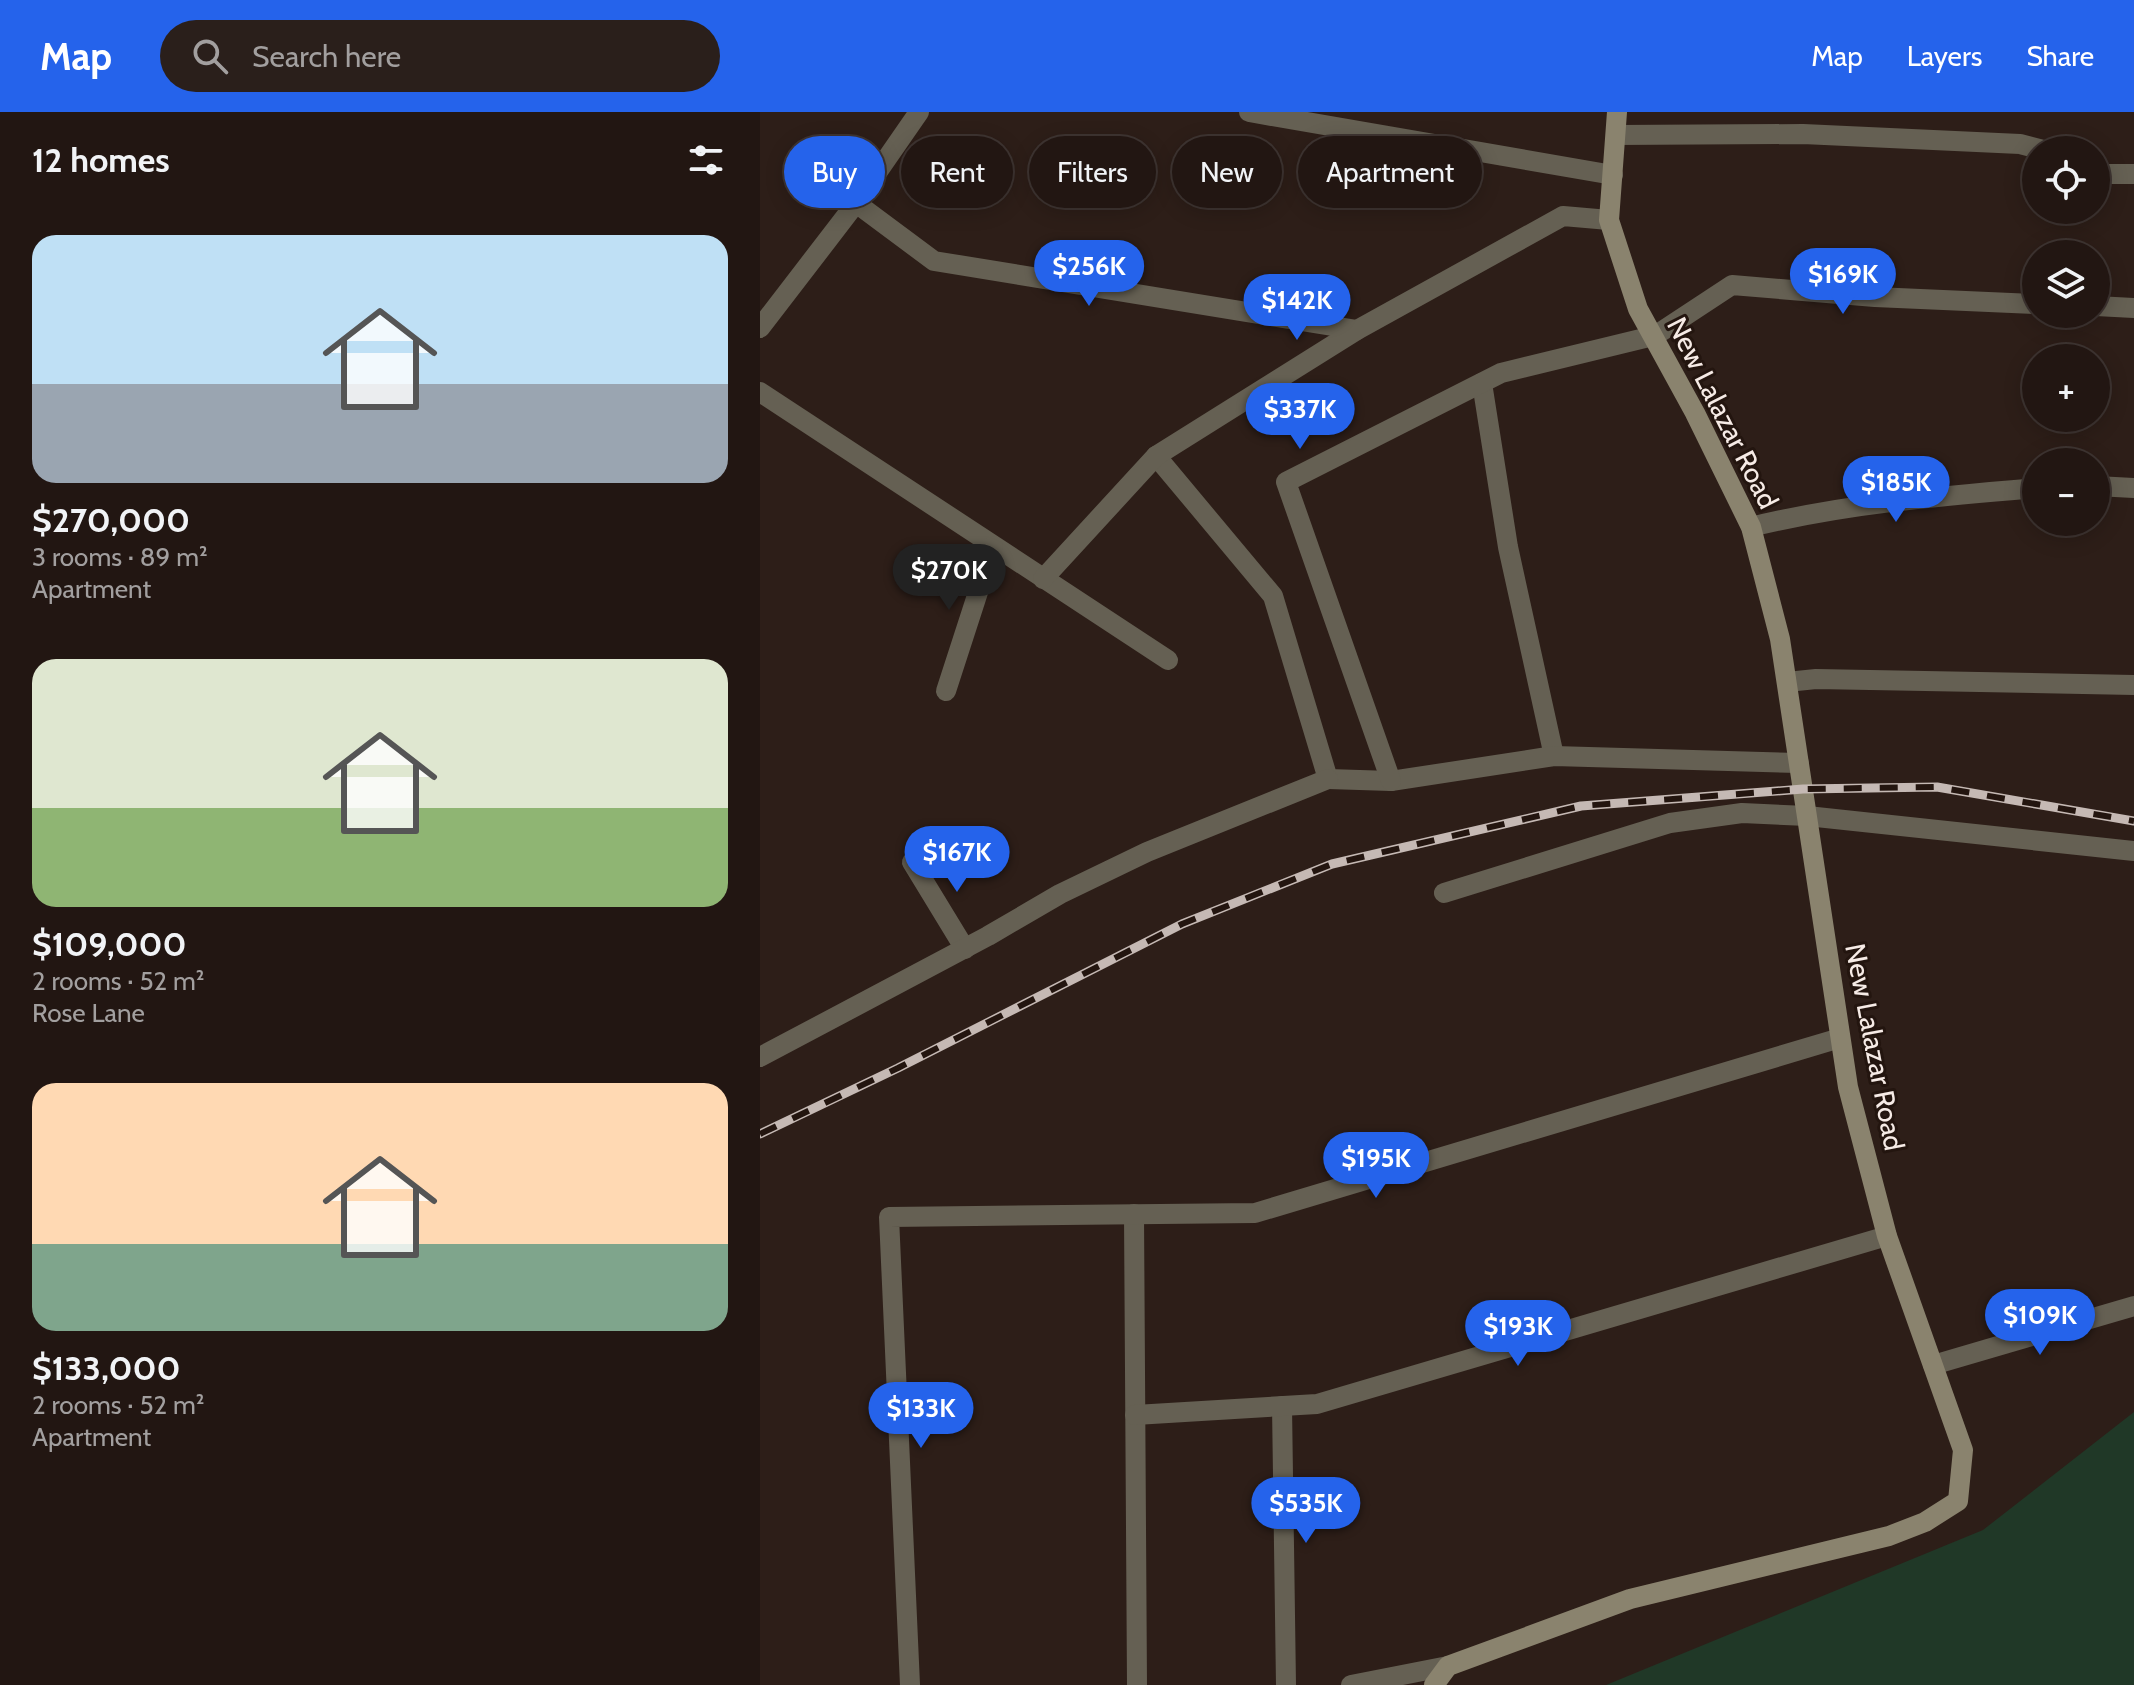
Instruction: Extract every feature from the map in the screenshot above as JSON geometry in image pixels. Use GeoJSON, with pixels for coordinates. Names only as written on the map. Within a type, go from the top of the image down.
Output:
{"type":"FeatureCollection","features":[{"type":"Feature","properties":{"kind":"street"},"geometry":{"type":"LineString","coordinates":[[885,161],[919,112]]}},
{"type":"Feature","properties":{"kind":"street"},"geometry":{"type":"LineString","coordinates":[[1249,112],[1613,175]]}},
{"type":"Feature","properties":{"kind":"street","name":"New Lalazar Road"},"geometry":{"type":"LineString","coordinates":[[1448,1666],[1630,1599],[1889,1536],[1925,1522],[1958,1501],[1963,1450],[1887,1236],[1848,1087],[1780,639],[1751,527],[1638,309],[1609,220],[1617,112]]}},
{"type":"Feature","properties":{"kind":"street"},"geometry":{"type":"LineString","coordinates":[[1616,135],[1803,134],[2022,145]]}},
{"type":"Feature","properties":{"kind":"street"},"geometry":{"type":"LineString","coordinates":[[2110,174],[2134,174]]}},
{"type":"Feature","properties":{"kind":"street"},"geometry":{"type":"LineString","coordinates":[[760,328],[852,208]]}},
{"type":"Feature","properties":{"kind":"street"},"geometry":{"type":"LineString","coordinates":[[863,208],[934,261],[1357,330]]}},
{"type":"Feature","properties":{"kind":"street"},"geometry":{"type":"LineString","coordinates":[[1043,579],[1156,456],[1357,330],[1563,216],[1609,220]]}},
{"type":"Feature","properties":{"kind":"street"},"geometry":{"type":"LineString","coordinates":[[1391,781],[1286,482],[1501,373],[1653,337],[1732,285],[1875,297],[2022,303]]}},
{"type":"Feature","properties":{"kind":"street"},"geometry":{"type":"LineString","coordinates":[[2110,307],[2134,308]]}},
{"type":"Feature","properties":{"kind":"street"},"geometry":{"type":"LineString","coordinates":[[1482,383],[1508,547],[1554,756]]}},
{"type":"Feature","properties":{"kind":"street"},"geometry":{"type":"LineString","coordinates":[[760,392],[1168,660]]}},
{"type":"Feature","properties":{"kind":"street"},"geometry":{"type":"LineString","coordinates":[[1156,456],[1273,596],[1328,779]]}},
{"type":"Feature","properties":{"kind":"street"},"geometry":{"type":"LineString","coordinates":[[2110,487],[2134,488]]}},
{"type":"Feature","properties":{"kind":"street"},"geometry":{"type":"LineString","coordinates":[[1751,527],[1788,518],[1913,499],[2022,489]]}},
{"type":"Feature","properties":{"kind":"street"},"geometry":{"type":"LineString","coordinates":[[946,691],[993,546]]}},
{"type":"Feature","properties":{"kind":"street"},"geometry":{"type":"LineString","coordinates":[[1787,682],[1816,679],[2134,685]]}},
{"type":"Feature","properties":{"kind":"street"},"geometry":{"type":"LineString","coordinates":[[760,1057],[965,949],[1060,894],[1147,852],[1328,779],[1391,781],[1554,756],[1799,763]]}},
{"type":"Feature","properties":{"kind":"street"},"geometry":{"type":"LineString","coordinates":[[1444,893],[1670,823],[1742,813],[1807,816],[2134,851]]}},
{"type":"Feature","properties":{"kind":"street"},"geometry":{"type":"LineString","coordinates":[[912,862],[965,949]]}},
{"type":"Feature","properties":{"kind":"street"},"geometry":{"type":"LineString","coordinates":[[910,1685],[889,1217],[1255,1213],[1840,1038]]}},
{"type":"Feature","properties":{"kind":"street"},"geometry":{"type":"LineString","coordinates":[[1134,1214],[1137,1685]]}},
{"type":"Feature","properties":{"kind":"street"},"geometry":{"type":"LineString","coordinates":[[1135,1415],[1317,1404],[1887,1236]]}},
{"type":"Feature","properties":{"kind":"street"},"geometry":{"type":"LineString","coordinates":[[1933,1365],[2134,1306]]}},
{"type":"Feature","properties":{"kind":"street"},"geometry":{"type":"LineString","coordinates":[[1282,1406],[1286,1685]]}},
{"type":"Feature","properties":{"kind":"street"},"geometry":{"type":"LineString","coordinates":[[1351,1685],[1448,1666]]}},
{"type":"Feature","properties":{"kind":"street"},"geometry":{"type":"LineString","coordinates":[[1434,1685],[1448,1666]]}},
{"type":"Feature","properties":{"kind":"green space"},"geometry":{"type":"Polygon","coordinates":[[[2134,1412],[2134,1685],[1606,1685],[1983,1530],[2134,1412]]]}},
{"type":"Feature","properties":{"kind":"railway"},"geometry":{"type":"LineString","coordinates":[[760,1134],[1182,924],[1332,864],[1581,806],[1803,789],[1937,787],[2134,821]]}}]}
